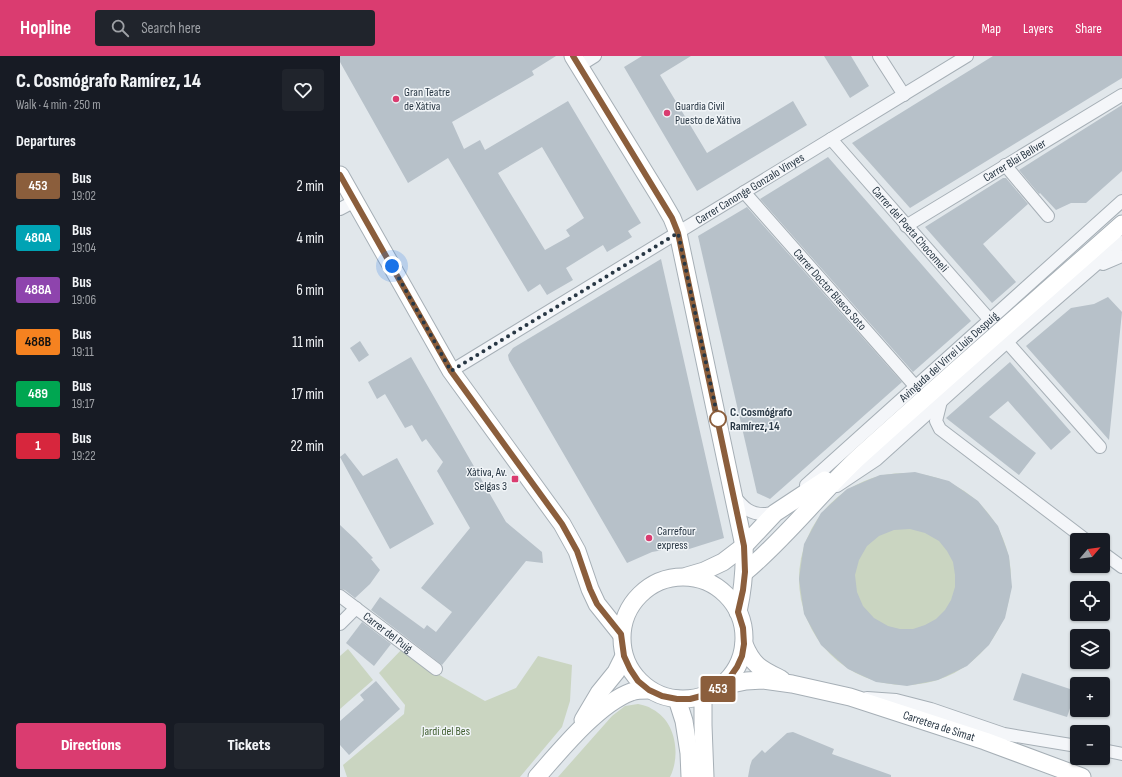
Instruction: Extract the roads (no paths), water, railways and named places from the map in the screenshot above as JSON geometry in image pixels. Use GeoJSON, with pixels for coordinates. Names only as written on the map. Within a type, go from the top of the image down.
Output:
{"type":"FeatureCollection","features":[{"type":"Feature","properties":{"kind":"main road"},"geometry":{"type":"LineString","coordinates":[[576,61],[661,199],[672,218],[678,233],[744,546],[745,572],[738,612]]}},
{"type":"Feature","properties":{"kind":"main road"},"geometry":{"type":"LineString","coordinates":[[340,175],[451,371],[562,524],[577,551],[590,589],[597,604],[621,634]]}},
{"type":"Feature","properties":{"kind":"main road","name":"Avinguda del Virrei Lluís Despuig"},"geometry":{"type":"LineString","coordinates":[[745,572],[766,554],[816,500],[859,457],[1122,224]]}},
{"type":"Feature","properties":{"kind":"main road","name":"Avinguda del Virrei Lluís Despuig"},"geometry":{"type":"LineString","coordinates":[[687,576],[712,568],[744,546],[775,513],[859,457]]}},
{"type":"Feature","properties":{"kind":"main road"},"geometry":{"type":"LineString","coordinates":[[687,576],[703,580],[717,587],[730,598],[738,612],[743,628],[744,644],[742,656],[737,667],[722,686],[703,696],[690,699],[677,699],[662,696],[649,690],[638,681],[624,656],[621,634],[624,618],[642,591],[656,582],[687,576]]}},
{"type":"Feature","properties":{"kind":"main road","name":"Carretera de Simat"},"geometry":{"type":"LineString","coordinates":[[744,644],[754,663],[762,670],[792,684]]}},
{"type":"Feature","properties":{"kind":"main road"},"geometry":{"type":"LineString","coordinates":[[574,735],[599,693],[616,672],[624,656]]}},
{"type":"Feature","properties":{"kind":"main road","name":"Carretera de Simat"},"geometry":{"type":"LineString","coordinates":[[722,686],[763,680],[792,684],[850,697],[985,741],[1082,777]]}},
{"type":"Feature","properties":{"kind":"main road"},"geometry":{"type":"LineString","coordinates":[[537,777],[574,735],[608,705],[632,691],[649,690]]}},
{"type":"Feature","properties":{"kind":"main road"},"geometry":{"type":"LineString","coordinates":[[693,776],[703,726],[703,696]]}},
{"type":"Feature","properties":{"kind":"main road"},"geometry":{"type":"LineString","coordinates":[[677,699],[684,721],[693,776]]}},
{"type":"Feature","properties":{"kind":"street"},"geometry":{"type":"LineString","coordinates":[[576,61],[595,56]]}},
{"type":"Feature","properties":{"kind":"street"},"geometry":{"type":"LineString","coordinates":[[879,56],[904,95]]}},
{"type":"Feature","properties":{"kind":"street","name":"Carrer Canonge Gonzalo Vinyes"},"geometry":{"type":"LineString","coordinates":[[451,371],[967,56]]}},
{"type":"Feature","properties":{"kind":"street","name":"Carrer Blai Bellver"},"geometry":{"type":"LineString","coordinates":[[906,226],[1122,95]]}},
{"type":"Feature","properties":{"kind":"street","name":"Carrer del Poeta Chocomeli"},"geometry":{"type":"LineString","coordinates":[[831,139],[989,320]]}},
{"type":"Feature","properties":{"kind":"street"},"geometry":{"type":"LineString","coordinates":[[1005,165],[1048,216]]}},
{"type":"Feature","properties":{"kind":"street","name":"Carrer Doctor Blasco Soto"},"geometry":{"type":"LineString","coordinates":[[744,192],[916,387]]}},
{"type":"Feature","properties":{"kind":"street"},"geometry":{"type":"LineString","coordinates":[[340,209],[355,201]]}},
{"type":"Feature","properties":{"kind":"street","name":"Avinguda del Virrei Lluís Despuig"},"geometry":{"type":"LineString","coordinates":[[775,513],[1122,201]]}},
{"type":"Feature","properties":{"kind":"street","name":"Avinguda del Virrei Lluís Despuig"},"geometry":{"type":"LineString","coordinates":[[816,500],[876,460],[1007,342],[1122,242]]}},
{"type":"Feature","properties":{"kind":"street"},"geometry":{"type":"LineString","coordinates":[[1088,272],[1122,256]]}},
{"type":"Feature","properties":{"kind":"street"},"geometry":{"type":"LineString","coordinates":[[1007,342],[1100,447]]}},
{"type":"Feature","properties":{"kind":"street"},"geometry":{"type":"LineString","coordinates":[[941,401],[936,421],[940,429],[1077,533]]}},
{"type":"Feature","properties":{"kind":"street"},"geometry":{"type":"LineString","coordinates":[[734,496],[744,508],[751,512],[758,514],[775,513]]}},
{"type":"Feature","properties":{"kind":"street"},"geometry":{"type":"LineString","coordinates":[[1110,558],[1122,567]]}},
{"type":"Feature","properties":{"kind":"street","name":"Carrer del Puig"},"geometry":{"type":"LineString","coordinates":[[340,596],[436,669]]}},
{"type":"Feature","properties":{"kind":"street"},"geometry":{"type":"LineString","coordinates":[[340,624],[356,608]]}},
{"type":"Feature","properties":{"kind":"street"},"geometry":{"type":"LineString","coordinates":[[850,697],[896,700],[931,709],[1004,734],[1070,745]]}},
{"type":"Feature","properties":{"kind":"street"},"geometry":{"type":"LineString","coordinates":[[1110,751],[1122,754]]}},
{"type":"Feature","properties":{"kind":"place","name":"Gran Teatre de Xàtiva"},"geometry":{"type":"Point","coordinates":[396,99]}},
{"type":"Feature","properties":{"kind":"place","name":"Guardia Civil Puesto de Xátiva"},"geometry":{"type":"Point","coordinates":[667,113]}},
{"type":"Feature","properties":{"kind":"place","name":"C. Cosmógrafo Ramírez, 14"},"geometry":{"type":"Point","coordinates":[718,419]}},
{"type":"Feature","properties":{"kind":"place","name":"Xàtiva, Av. Selgas 3"},"geometry":{"type":"Point","coordinates":[515,479]}},
{"type":"Feature","properties":{"kind":"place","name":"Carrefour express"},"geometry":{"type":"Point","coordinates":[649,538]}},
{"type":"Feature","properties":{"kind":"park label","name":"Jardí del Bes"},"geometry":{"type":"Point","coordinates":[446,731]}}]}
